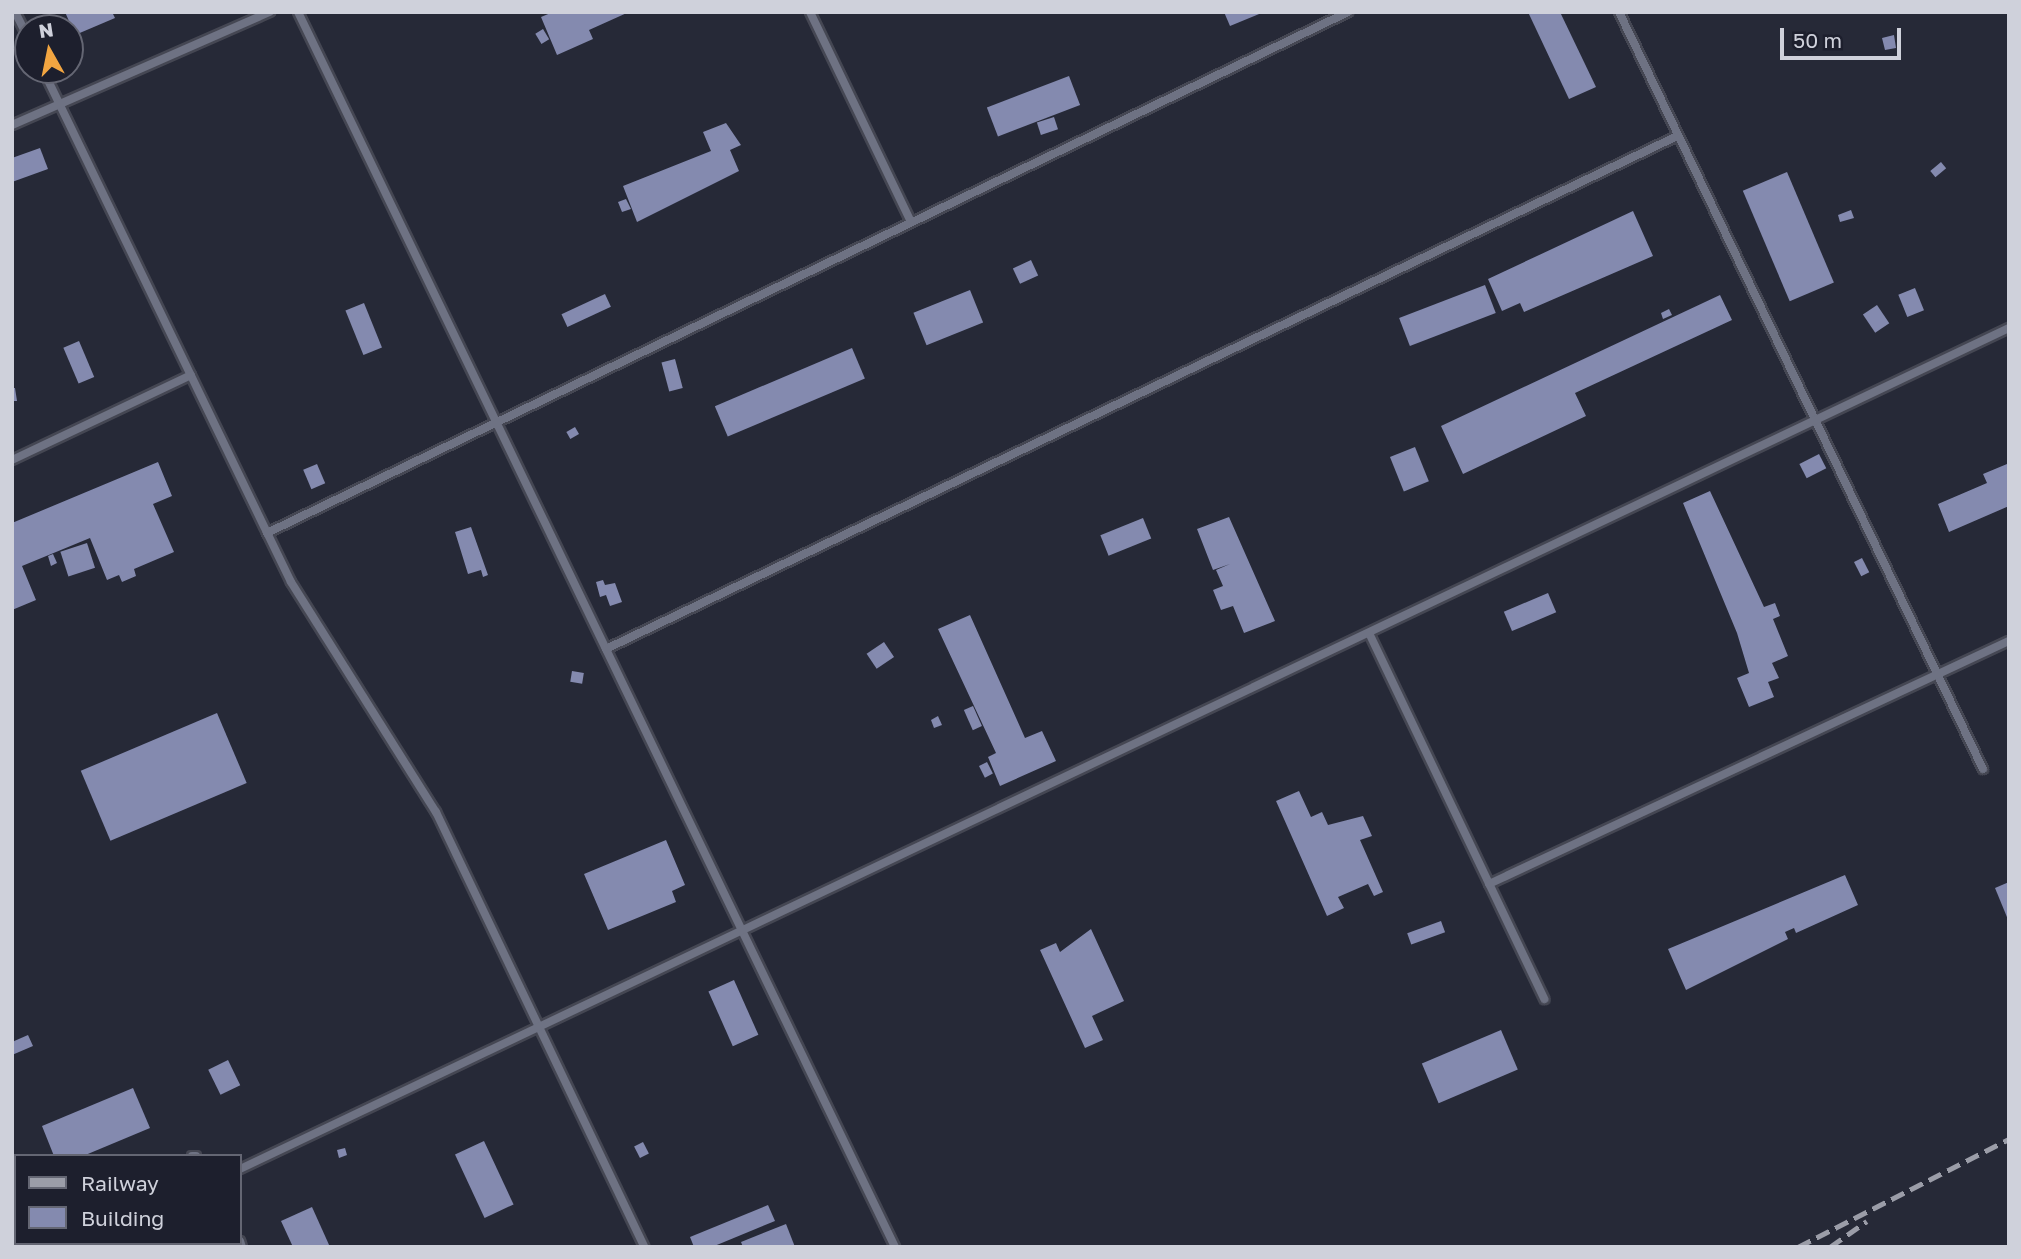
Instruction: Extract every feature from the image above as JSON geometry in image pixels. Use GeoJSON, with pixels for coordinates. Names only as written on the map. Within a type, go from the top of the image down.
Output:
{"type":"FeatureCollection","features":[{"type":"Feature","properties":{"kind":"lane"},"geometry":{"type":"LineString","coordinates":[[12,125],[270,12]]}},
{"type":"Feature","properties":{"kind":"lane"},"geometry":{"type":"LineString","coordinates":[[298,12],[500,418],[606,649],[895,1247]]}},
{"type":"Feature","properties":{"kind":"lane"},"geometry":{"type":"LineString","coordinates":[[810,12],[911,222]]}},
{"type":"Feature","properties":{"kind":"lane"},"geometry":{"type":"LineString","coordinates":[[267,533],[500,418],[1348,12]]}},
{"type":"Feature","properties":{"kind":"lane"},"geometry":{"type":"LineString","coordinates":[[1619,12],[1812,423],[1983,769]]}},
{"type":"Feature","properties":{"kind":"lane"},"geometry":{"type":"LineString","coordinates":[[50,84],[267,533],[318,631],[436,813],[644,1247]]}},
{"type":"Feature","properties":{"kind":"lane"},"geometry":{"type":"LineString","coordinates":[[606,649],[1677,136]]}},
{"type":"Feature","properties":{"kind":"lane"},"geometry":{"type":"LineString","coordinates":[[242,1168],[2009,328]]}},
{"type":"Feature","properties":{"kind":"lane"},"geometry":{"type":"LineString","coordinates":[[12,460],[191,375]]}},
{"type":"Feature","properties":{"kind":"lane"},"geometry":{"type":"LineString","coordinates":[[1369,633],[1544,999]]}},
{"type":"Feature","properties":{"kind":"lane"},"geometry":{"type":"LineString","coordinates":[[1489,884],[2009,641]]}},
{"type":"Feature","properties":{"kind":"building"},"geometry":{"type":"Polygon","coordinates":[[[65,12],[112,12],[115,18],[84,31],[84,14],[65,12]]]}},
{"type":"Feature","properties":{"kind":"building"},"geometry":{"type":"Polygon","coordinates":[[[553,12],[629,12],[589,30],[593,39],[557,55],[541,17],[553,12]]]}},
{"type":"Feature","properties":{"kind":"building"},"geometry":{"type":"Polygon","coordinates":[[[1224,12],[1264,12],[1230,26],[1224,12]]]}},
{"type":"Feature","properties":{"kind":"building"},"geometry":{"type":"Polygon","coordinates":[[[1528,12],[1560,12],[1596,87],[1569,99],[1528,12]]]}},
{"type":"Feature","properties":{"kind":"building"},"geometry":{"type":"Polygon","coordinates":[[[543,29],[549,39],[541,44],[535,34],[543,29]]]}},
{"type":"Feature","properties":{"kind":"building"},"geometry":{"type":"Polygon","coordinates":[[[1894,35],[1896,48],[1885,50],[1882,38],[1894,35]]]}},
{"type":"Feature","properties":{"kind":"building"},"geometry":{"type":"Polygon","coordinates":[[[1069,76],[1080,105],[998,136],[987,108],[1069,76]]]}},
{"type":"Feature","properties":{"kind":"building"},"geometry":{"type":"Polygon","coordinates":[[[1054,117],[1058,129],[1041,135],[1037,123],[1054,117]]]}},
{"type":"Feature","properties":{"kind":"building"},"geometry":{"type":"Polygon","coordinates":[[[726,123],[741,145],[730,150],[739,171],[637,222],[623,186],[711,151],[703,132],[726,123]]]}},
{"type":"Feature","properties":{"kind":"building"},"geometry":{"type":"Polygon","coordinates":[[[40,148],[48,169],[12,182],[12,158],[40,148]]]}},
{"type":"Feature","properties":{"kind":"building"},"geometry":{"type":"Polygon","coordinates":[[[1941,162],[1946,168],[1935,177],[1930,171],[1941,162]]]}},
{"type":"Feature","properties":{"kind":"building"},"geometry":{"type":"Polygon","coordinates":[[[1787,172],[1834,282],[1790,301],[1743,191],[1787,172]]]}},
{"type":"Feature","properties":{"kind":"building"},"geometry":{"type":"Polygon","coordinates":[[[626,199],[631,209],[622,212],[618,202],[626,199]]]}},
{"type":"Feature","properties":{"kind":"building"},"geometry":{"type":"Polygon","coordinates":[[[1851,210],[1854,218],[1840,222],[1838,215],[1851,210]]]}},
{"type":"Feature","properties":{"kind":"building"},"geometry":{"type":"Polygon","coordinates":[[[1633,211],[1653,256],[1524,312],[1520,303],[1502,311],[1488,279],[1633,211]]]}},
{"type":"Feature","properties":{"kind":"building"},"geometry":{"type":"Polygon","coordinates":[[[1031,260],[1038,275],[1020,284],[1013,268],[1031,260]]]}},
{"type":"Feature","properties":{"kind":"building"},"geometry":{"type":"Polygon","coordinates":[[[1485,285],[1496,313],[1410,346],[1399,318],[1485,285]]]}},
{"type":"Feature","properties":{"kind":"building"},"geometry":{"type":"Polygon","coordinates":[[[1915,288],[1924,310],[1907,317],[1898,295],[1915,288]]]}},
{"type":"Feature","properties":{"kind":"building"},"geometry":{"type":"Polygon","coordinates":[[[970,290],[983,322],[927,345],[913,313],[970,290]]]}},
{"type":"Feature","properties":{"kind":"building"},"geometry":{"type":"Polygon","coordinates":[[[605,294],[611,307],[567,327],[561,314],[605,294]]]}},
{"type":"Feature","properties":{"kind":"building"},"geometry":{"type":"Polygon","coordinates":[[[1720,295],[1732,320],[1575,393],[1586,416],[1463,474],[1441,426],[1720,295]]]}},
{"type":"Feature","properties":{"kind":"building"},"geometry":{"type":"Polygon","coordinates":[[[364,303],[382,348],[363,355],[345,310],[364,303]]]}},
{"type":"Feature","properties":{"kind":"building"},"geometry":{"type":"Polygon","coordinates":[[[1877,305],[1889,323],[1875,333],[1863,315],[1877,305]]]}},
{"type":"Feature","properties":{"kind":"building"},"geometry":{"type":"Polygon","coordinates":[[[1669,309],[1672,315],[1663,319],[1661,313],[1669,309]]]}},
{"type":"Feature","properties":{"kind":"building"},"geometry":{"type":"Polygon","coordinates":[[[79,341],[94,377],[79,384],[63,348],[79,341]]]}},
{"type":"Feature","properties":{"kind":"building"},"geometry":{"type":"Polygon","coordinates":[[[852,348],[865,378],[728,437],[715,406],[852,348]]]}},
{"type":"Feature","properties":{"kind":"building"},"geometry":{"type":"Polygon","coordinates":[[[675,359],[683,388],[669,392],[661,363],[675,359]]]}},
{"type":"Feature","properties":{"kind":"building"},"geometry":{"type":"Polygon","coordinates":[[[12,388],[15,388],[17,401],[12,401],[12,388]]]}},
{"type":"Feature","properties":{"kind":"building"},"geometry":{"type":"Polygon","coordinates":[[[575,427],[579,434],[570,439],[566,432],[575,427]]]}},
{"type":"Feature","properties":{"kind":"building"},"geometry":{"type":"Polygon","coordinates":[[[1415,447],[1429,481],[1404,491],[1390,457],[1415,447]]]}},
{"type":"Feature","properties":{"kind":"building"},"geometry":{"type":"Polygon","coordinates":[[[1819,454],[1826,468],[1807,478],[1799,464],[1819,454]]]}},
{"type":"Feature","properties":{"kind":"building"},"geometry":{"type":"Polygon","coordinates":[[[158,462],[172,496],[153,504],[174,552],[134,569],[136,576],[122,582],[119,575],[107,580],[90,538],[22,566],[36,600],[12,610],[12,523],[158,462]]]}},
{"type":"Feature","properties":{"kind":"building"},"geometry":{"type":"Polygon","coordinates":[[[317,464],[325,483],[311,489],[303,470],[317,464]]]}},
{"type":"Feature","properties":{"kind":"building"},"geometry":{"type":"Polygon","coordinates":[[[2007,464],[2009,506],[1949,532],[1938,504],[1987,483],[1983,474],[2007,464]]]}},
{"type":"Feature","properties":{"kind":"building"},"geometry":{"type":"Polygon","coordinates":[[[1710,491],[1764,607],[1775,603],[1780,616],[1773,619],[1788,656],[1772,663],[1779,678],[1768,682],[1774,697],[1749,707],[1737,678],[1749,673],[1737,633],[1683,503],[1710,491]]]}},
{"type":"Feature","properties":{"kind":"building"},"geometry":{"type":"Polygon","coordinates":[[[1229,517],[1275,621],[1244,633],[1233,606],[1221,610],[1213,590],[1223,586],[1216,570],[1230,564],[1213,570],[1197,529],[1229,517]]]}},
{"type":"Feature","properties":{"kind":"building"},"geometry":{"type":"Polygon","coordinates":[[[1143,518],[1151,538],[1109,556],[1100,535],[1143,518]]]}},
{"type":"Feature","properties":{"kind":"building"},"geometry":{"type":"Polygon","coordinates":[[[471,527],[488,575],[483,577],[481,570],[468,574],[455,532],[471,527]]]}},
{"type":"Feature","properties":{"kind":"building"},"geometry":{"type":"Polygon","coordinates":[[[87,543],[95,568],[68,576],[60,552],[87,543]]]}},
{"type":"Feature","properties":{"kind":"building"},"geometry":{"type":"Polygon","coordinates":[[[53,554],[57,563],[51,566],[48,556],[53,554]]]}},
{"type":"Feature","properties":{"kind":"building"},"geometry":{"type":"Polygon","coordinates":[[[1862,558],[1869,572],[1861,576],[1854,562],[1862,558]]]}},
{"type":"Feature","properties":{"kind":"building"},"geometry":{"type":"Polygon","coordinates":[[[603,580],[605,585],[615,583],[622,602],[610,606],[606,595],[600,597],[596,582],[603,580]]]}},
{"type":"Feature","properties":{"kind":"building"},"geometry":{"type":"Polygon","coordinates":[[[1548,593],[1556,612],[1512,631],[1504,612],[1548,593]]]}},
{"type":"Feature","properties":{"kind":"building"},"geometry":{"type":"Polygon","coordinates":[[[970,615],[1025,738],[1042,731],[1056,761],[1000,786],[988,757],[996,753],[938,629],[970,615]]]}},
{"type":"Feature","properties":{"kind":"building"},"geometry":{"type":"Polygon","coordinates":[[[884,642],[894,657],[877,669],[867,654],[884,642]]]}},
{"type":"Feature","properties":{"kind":"building"},"geometry":{"type":"Polygon","coordinates":[[[572,671],[584,673],[582,684],[570,682],[572,671]]]}},
{"type":"Feature","properties":{"kind":"building"},"geometry":{"type":"Polygon","coordinates":[[[973,706],[982,726],[973,730],[964,710],[973,706]]]}},
{"type":"Feature","properties":{"kind":"building"},"geometry":{"type":"Polygon","coordinates":[[[217,713],[247,783],[110,841],[81,771],[217,713]]]}},
{"type":"Feature","properties":{"kind":"building"},"geometry":{"type":"Polygon","coordinates":[[[938,716],[942,725],[934,728],[931,720],[938,716]]]}},
{"type":"Feature","properties":{"kind":"building"},"geometry":{"type":"Polygon","coordinates":[[[987,762],[993,774],[985,778],[979,766],[987,762]]]}},
{"type":"Feature","properties":{"kind":"building"},"geometry":{"type":"Polygon","coordinates":[[[1299,791],[1311,817],[1322,812],[1328,825],[1363,816],[1372,836],[1360,840],[1383,892],[1374,896],[1368,884],[1338,897],[1344,908],[1327,916],[1276,801],[1299,791]]]}},
{"type":"Feature","properties":{"kind":"building"},"geometry":{"type":"Polygon","coordinates":[[[666,840],[685,885],[672,891],[676,902],[608,930],[584,874],[666,840]]]}},
{"type":"Feature","properties":{"kind":"building"},"geometry":{"type":"Polygon","coordinates":[[[1845,875],[1858,905],[1796,933],[1794,928],[1785,932],[1788,939],[1686,990],[1668,949],[1845,875]]]}},
{"type":"Feature","properties":{"kind":"building"},"geometry":{"type":"Polygon","coordinates":[[[2009,882],[2009,922],[1995,888],[2009,882]]]}},
{"type":"Feature","properties":{"kind":"building"},"geometry":{"type":"Polygon","coordinates":[[[1441,921],[1445,932],[1411,945],[1407,933],[1441,921]]]}},
{"type":"Feature","properties":{"kind":"building"},"geometry":{"type":"Polygon","coordinates":[[[1091,929],[1124,1001],[1092,1016],[1103,1040],[1085,1048],[1040,950],[1056,943],[1060,952],[1091,929]]]}},
{"type":"Feature","properties":{"kind":"building"},"geometry":{"type":"Polygon","coordinates":[[[734,980],[758,1035],[733,1046],[708,991],[734,980]]]}},
{"type":"Feature","properties":{"kind":"building"},"geometry":{"type":"Polygon","coordinates":[[[1501,1030],[1518,1070],[1439,1103],[1422,1064],[1501,1030]]]}},
{"type":"Feature","properties":{"kind":"building"},"geometry":{"type":"Polygon","coordinates":[[[28,1035],[33,1046],[12,1055],[12,1042],[28,1035]]]}},
{"type":"Feature","properties":{"kind":"building"},"geometry":{"type":"Polygon","coordinates":[[[228,1060],[240,1085],[221,1095],[208,1070],[228,1060]]]}},
{"type":"Feature","properties":{"kind":"building"},"geometry":{"type":"Polygon","coordinates":[[[133,1088],[150,1128],[88,1154],[53,1154],[42,1126],[133,1088]]]}},
{"type":"Feature","properties":{"kind":"building"},"geometry":{"type":"Polygon","coordinates":[[[484,1141],[514,1204],[485,1218],[455,1155],[484,1141]]]}},
{"type":"Feature","properties":{"kind":"building"},"geometry":{"type":"Polygon","coordinates":[[[643,1142],[649,1154],[640,1158],[634,1147],[643,1142]]]}},
{"type":"Feature","properties":{"kind":"building"},"geometry":{"type":"Polygon","coordinates":[[[345,1148],[347,1155],[339,1158],[337,1150],[345,1148]]]}},
{"type":"Feature","properties":{"kind":"building"},"geometry":{"type":"Polygon","coordinates":[[[768,1205],[775,1221],[712,1247],[694,1247],[690,1237],[768,1205]]]}},
{"type":"Feature","properties":{"kind":"building"},"geometry":{"type":"Polygon","coordinates":[[[312,1207],[330,1247],[293,1247],[281,1221],[312,1207]]]}},
{"type":"Feature","properties":{"kind":"building"},"geometry":{"type":"Polygon","coordinates":[[[786,1224],[795,1247],[743,1247],[741,1242],[786,1224]]]}},
{"type":"Feature","properties":{"kind":"railway"},"geometry":{"type":"LineString","coordinates":[[1798,1247],[2009,1139]]}},
{"type":"Feature","properties":{"kind":"railway"},"geometry":{"type":"LineString","coordinates":[[1830,1247],[1867,1221]]}}]}
